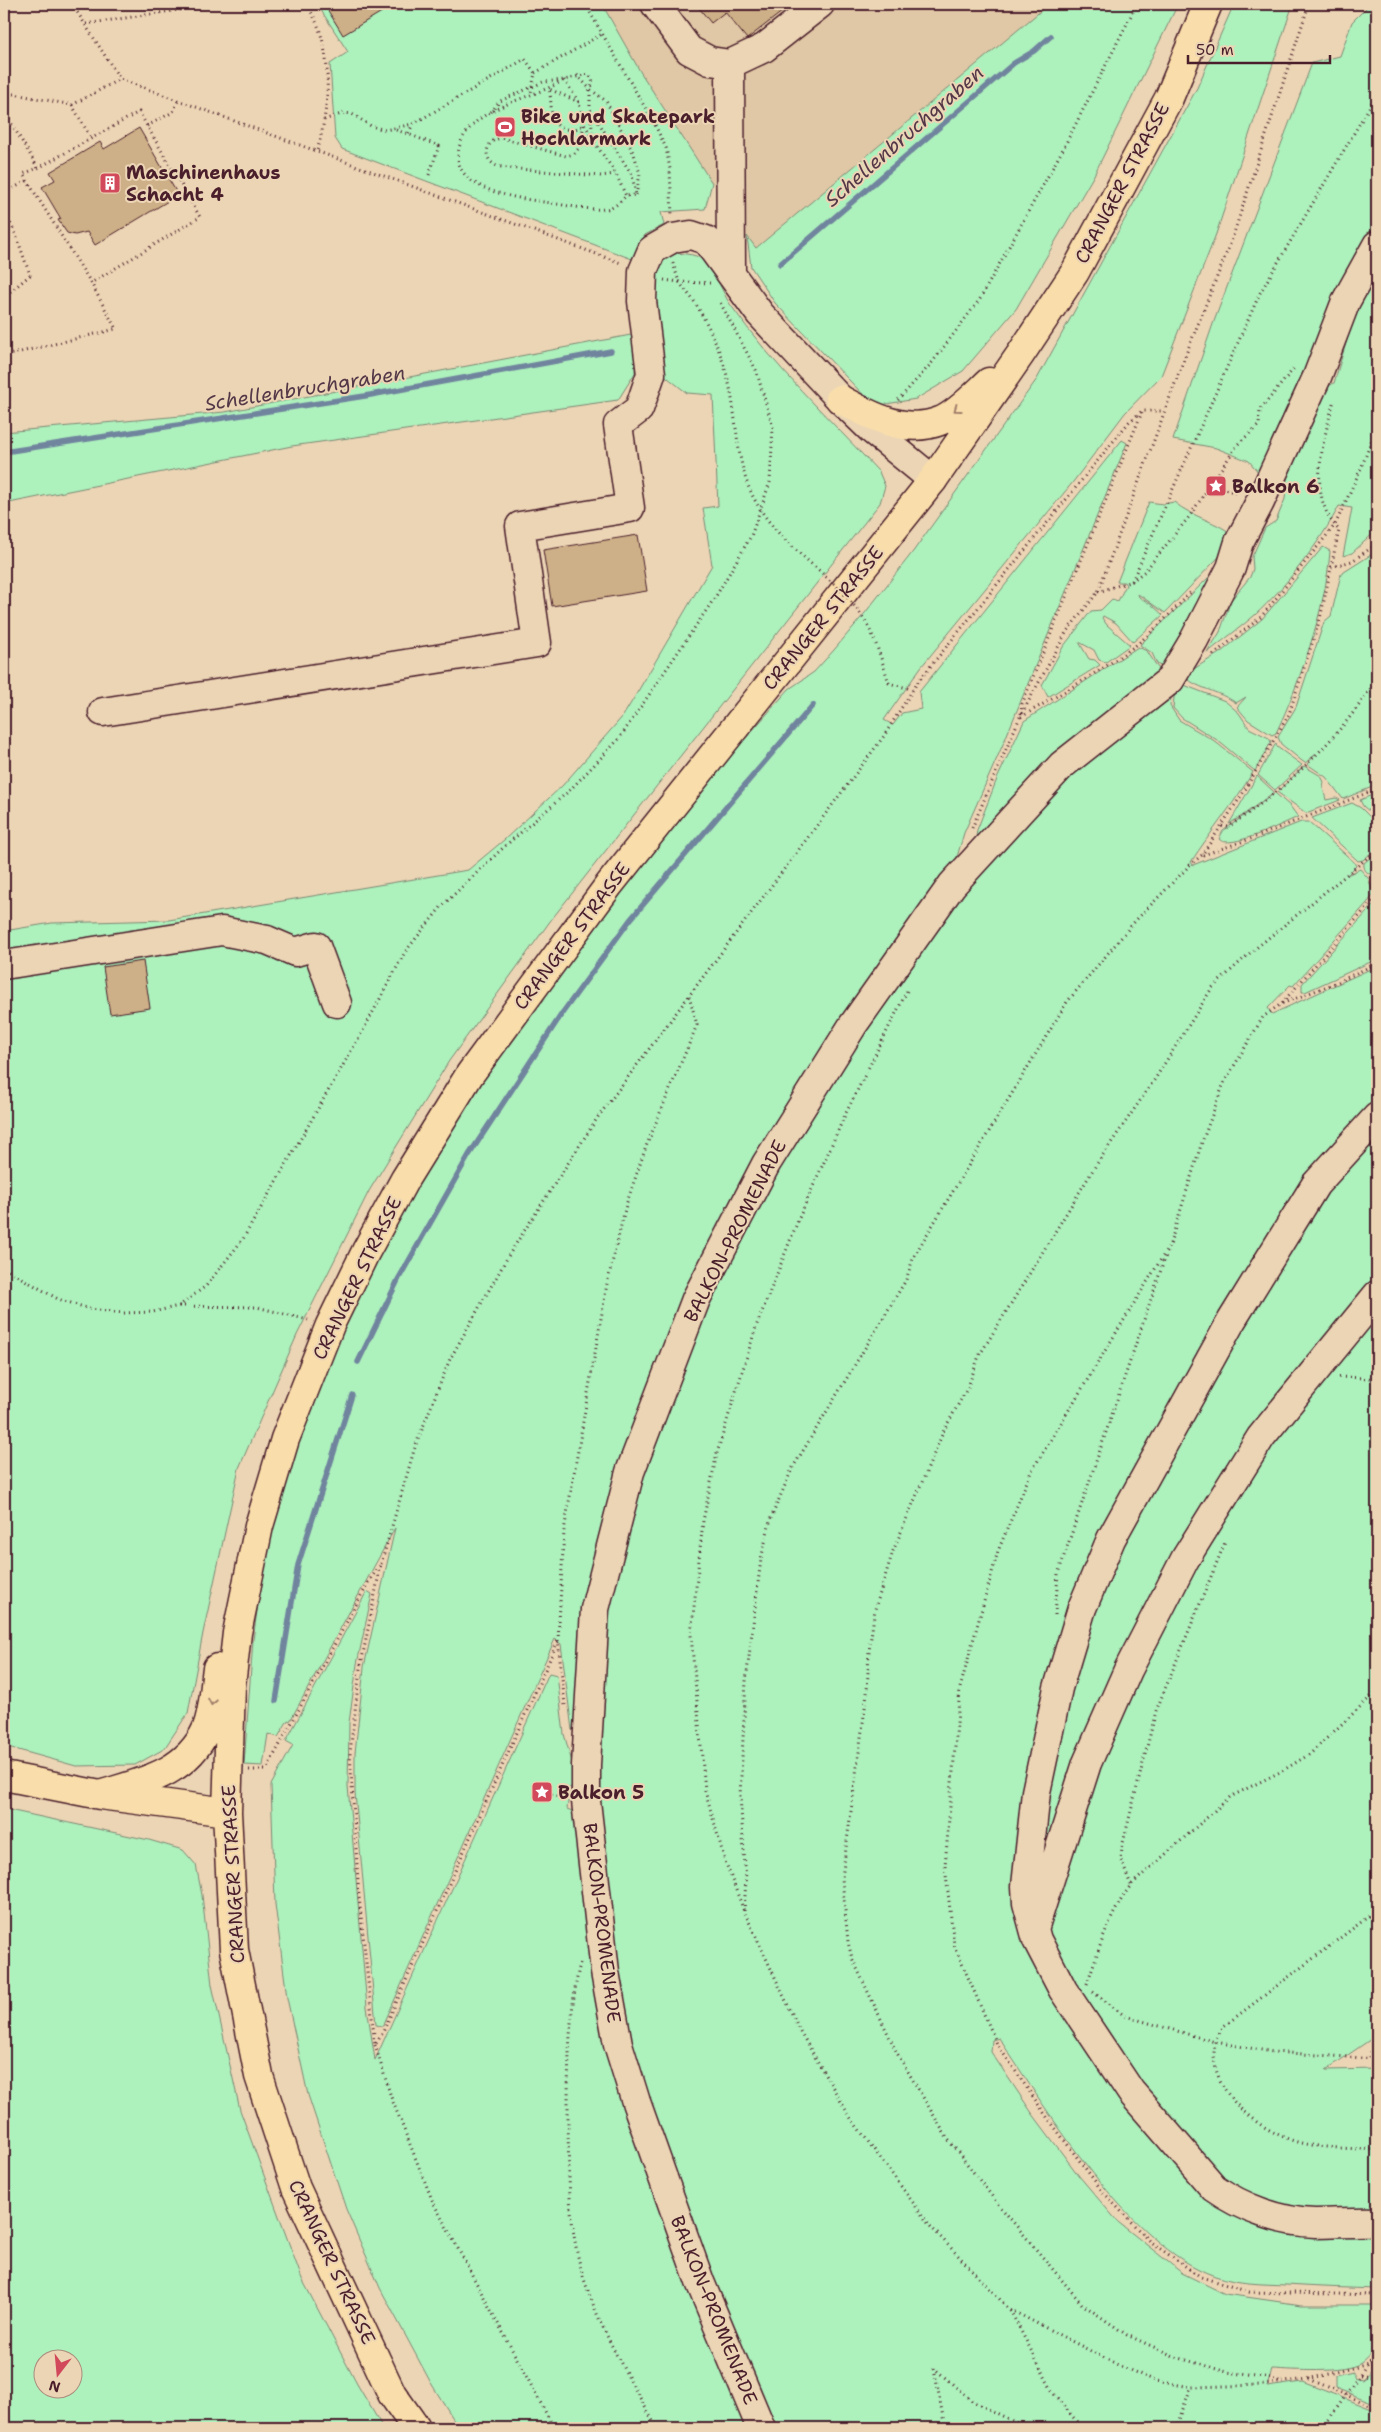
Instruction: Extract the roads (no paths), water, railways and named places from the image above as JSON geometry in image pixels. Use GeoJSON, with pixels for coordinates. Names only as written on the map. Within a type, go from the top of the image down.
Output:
{"type":"FeatureCollection","features":[{"type":"Feature","properties":{"kind":"main road","name":"CRANGER STRASSE"},"geometry":{"type":"LineString","coordinates":[[416,2428],[392,2394],[296,2188],[259,2076],[234,1950],[227,1812],[231,1686],[237,1633],[260,1526],[285,1439],[330,1325],[366,1251],[405,1179],[470,1074],[536,981],[609,885],[933,480],[1020,355],[1075,272],[1164,106],[1208,4]]}},
{"type":"Feature","properties":{"kind":"main road","name":"CRANGER STRASSE"},"geometry":{"type":"LineString","coordinates":[[840,398],[868,415],[893,424],[921,424],[940,421],[965,403],[1020,355]]}},
{"type":"Feature","properties":{"kind":"main road","name":"CRANGER STRASSE"},"geometry":{"type":"LineString","coordinates":[[100,1795],[160,1776],[173,1768],[190,1752],[206,1730],[230,1595],[259,1474],[285,1439]]}},
{"type":"Feature","properties":{"kind":"main road"},"geometry":{"type":"LineString","coordinates":[[4,1776],[100,1795],[227,1812]]}},
{"type":"Feature","properties":{"kind":"street"},"geometry":{"type":"LineString","coordinates":[[655,4],[689,50],[710,61],[730,64],[764,48],[820,4]]}},
{"type":"Feature","properties":{"kind":"street"},"geometry":{"type":"LineString","coordinates":[[723,282],[730,185],[730,64]]}},
{"type":"Feature","properties":{"kind":"street","name":"CRANGER STRASSE"},"geometry":{"type":"LineString","coordinates":[[103,712],[537,643],[520,526],[630,508],[618,424],[639,409],[650,374],[642,301],[643,271],[652,250],[673,238],[691,235],[706,240],[723,282],[760,314],[840,398],[890,446],[933,480]]}},
{"type":"Feature","properties":{"kind":"street","name":"BALKON-PROMENADE"},"geometry":{"type":"LineString","coordinates":[[761,2428],[700,2282],[636,2102],[618,2044],[605,1972],[586,1801],[586,1765],[595,1609],[630,1472],[696,1299],[766,1164],[853,1025],[952,885],[1020,809],[1062,765],[1170,680],[1230,568],[1240,542],[1317,377],[1346,301],[1377,245]]}},
{"type":"Feature","properties":{"kind":"street"},"geometry":{"type":"LineString","coordinates":[[4,965],[222,931],[267,940],[295,952],[316,946],[337,1003]]}},
{"type":"Feature","properties":{"kind":"street"},"geometry":{"type":"LineString","coordinates":[[1377,1117],[1316,1184],[1232,1320],[1111,1539],[1090,1591],[1058,1688],[1036,1792],[1026,1886],[1037,1940],[1063,1990],[1131,2092],[1214,2188],[1230,2199],[1283,2218],[1314,2223],[1377,2222]]}},
{"type":"Feature","properties":{"kind":"street"},"geometry":{"type":"LineString","coordinates":[[1034,1929],[1081,1781],[1128,1670],[1190,1551],[1261,1437],[1377,1295]]}},
{"type":"Feature","properties":{"kind":"waterway","name":"Schellenbruchgraben"},"geometry":{"type":"LineString","coordinates":[[780,264],[1014,63],[1034,51],[1051,36]]}},
{"type":"Feature","properties":{"kind":"waterway","name":"Schellenbruchgraben"},"geometry":{"type":"LineString","coordinates":[[4,452],[365,396],[611,351]]}},
{"type":"Feature","properties":{"kind":"waterway"},"geometry":{"type":"LineString","coordinates":[[358,1362],[399,1278],[469,1155],[563,1012],[630,920],[813,705]]}},
{"type":"Feature","properties":{"kind":"waterway"},"geometry":{"type":"LineString","coordinates":[[276,1701],[298,1565],[352,1395]]}},
{"type":"Feature","properties":{"kind":"place","name":"Bike und Skatepark Hochlarmark"},"geometry":{"type":"Point","coordinates":[505,127]}},
{"type":"Feature","properties":{"kind":"place","name":"Maschinenhaus Schacht 4"},"geometry":{"type":"Point","coordinates":[110,183]}},
{"type":"Feature","properties":{"kind":"place","name":"Balkon 6"},"geometry":{"type":"Point","coordinates":[1216,486]}},
{"type":"Feature","properties":{"kind":"place","name":"Balkon 5"},"geometry":{"type":"Point","coordinates":[542,1792]}}]}
